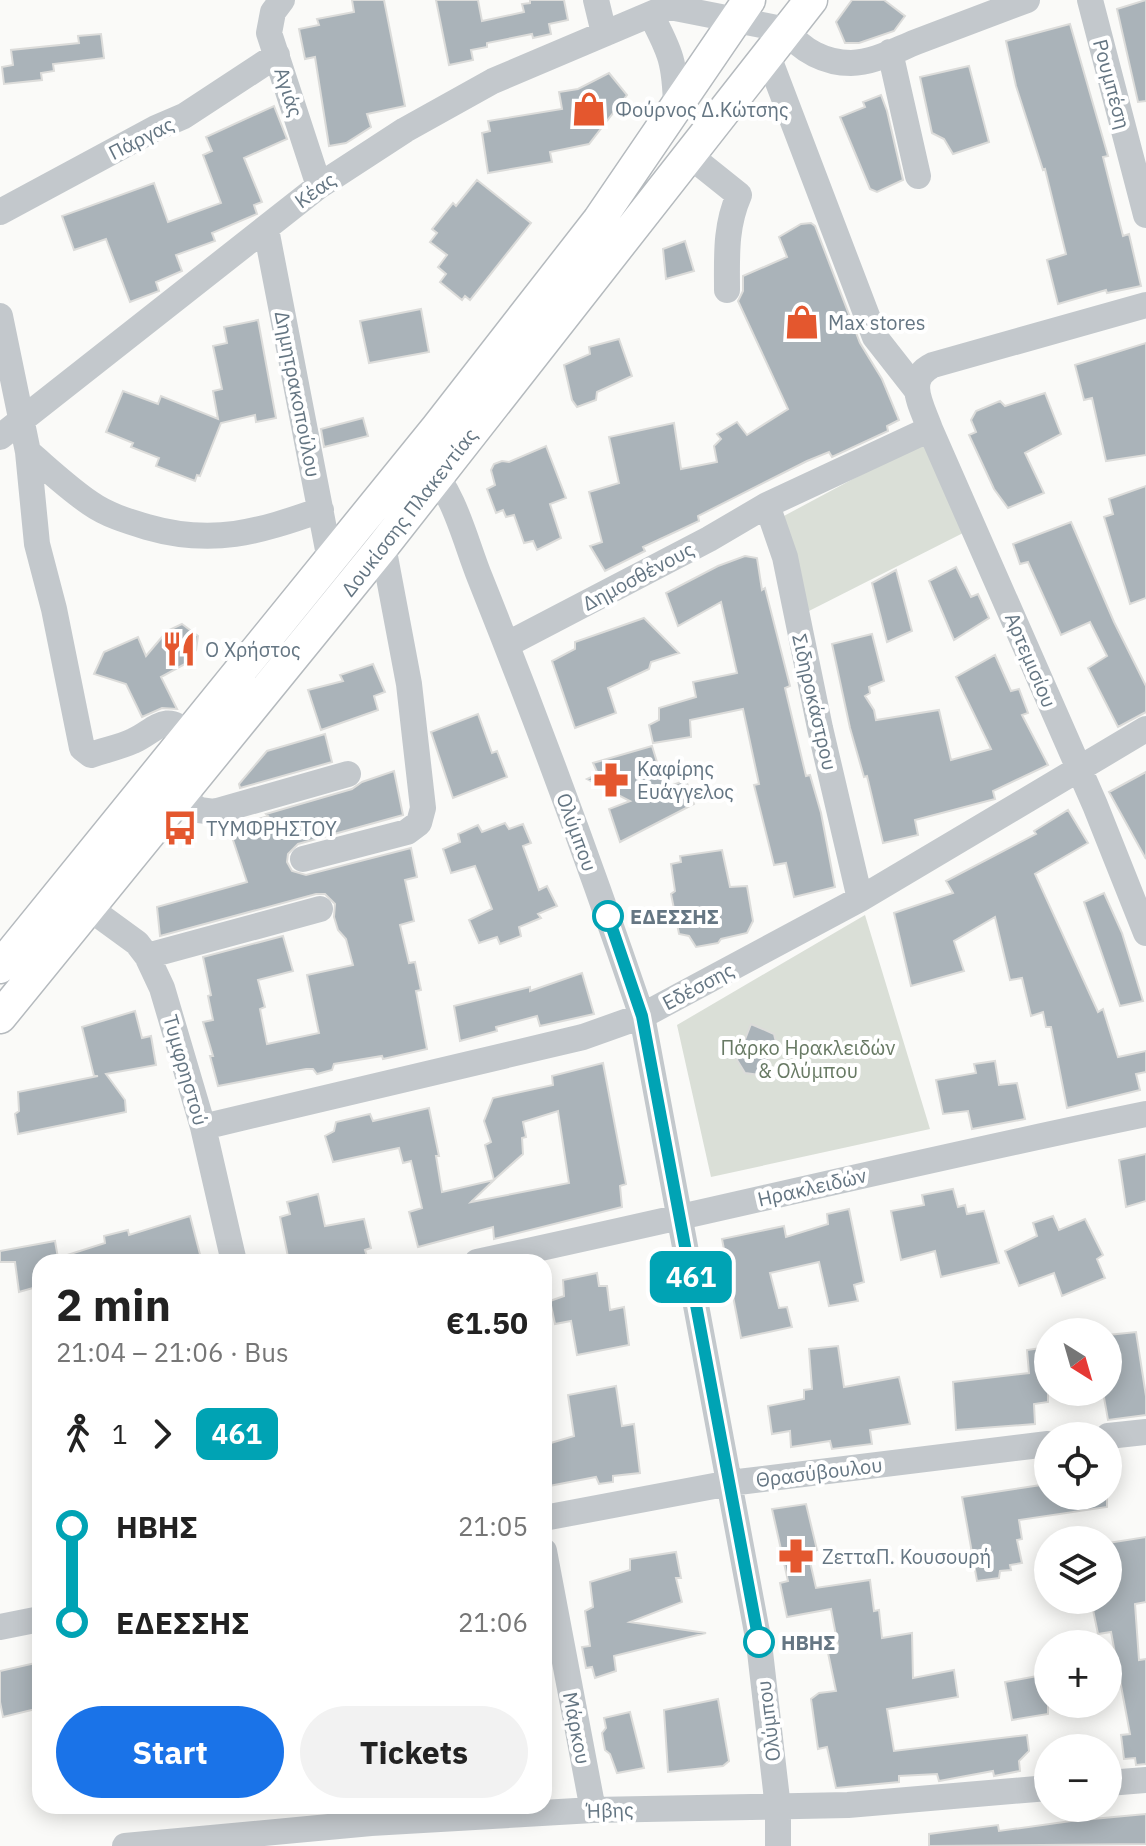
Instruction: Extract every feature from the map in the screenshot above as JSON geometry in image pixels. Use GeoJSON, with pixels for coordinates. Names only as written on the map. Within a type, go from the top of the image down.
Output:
{"type":"FeatureCollection","features":[{"type":"Feature","properties":{"kind":"main road","name":"Δουκίσσης Πλακεντίας"},"geometry":{"type":"LineString","coordinates":[[0,967],[330,560],[427,465],[689,155],[811,0]]}},
{"type":"Feature","properties":{"kind":"main road","name":"Δουκίσσης Πλακεντίας"},"geometry":{"type":"LineString","coordinates":[[0,1017],[383,546],[427,465],[742,9]]}},
{"type":"Feature","properties":{"kind":"street","name":"Αγιάς"},"geometry":{"type":"LineString","coordinates":[[282,0],[273,12],[269,33],[319,186]]}},
{"type":"Feature","properties":{"kind":"street"},"geometry":{"type":"LineString","coordinates":[[596,0],[604,33]]}},
{"type":"Feature","properties":{"kind":"street"},"geometry":{"type":"LineString","coordinates":[[676,107],[668,7],[742,9],[787,30],[797,44],[826,59],[862,62],[1027,0]]}},
{"type":"Feature","properties":{"kind":"street","name":"Ρουμπέση"},"geometry":{"type":"LineString","coordinates":[[1090,0],[1146,215]]}},
{"type":"Feature","properties":{"kind":"street","name":"Κέας"},"geometry":{"type":"LineString","coordinates":[[0,437],[319,186],[452,102],[668,7]]}},
{"type":"Feature","properties":{"kind":"street"},"geometry":{"type":"LineString","coordinates":[[890,52],[918,176]]}},
{"type":"Feature","properties":{"kind":"street","name":"Πάργας"},"geometry":{"type":"LineString","coordinates":[[0,212],[184,116],[277,55]]}},
{"type":"Feature","properties":{"kind":"street","name":"Αρτεμισίου"},"geometry":{"type":"LineString","coordinates":[[768,56],[875,337],[916,383],[930,429],[1078,767],[1146,933]]}},
{"type":"Feature","properties":{"kind":"street"},"geometry":{"type":"LineString","coordinates":[[689,155],[739,195],[727,232],[727,290]]}},
{"type":"Feature","properties":{"kind":"street","name":"Δημητρακοπούλου"},"geometry":{"type":"LineString","coordinates":[[266,229],[330,560]]}},
{"type":"Feature","properties":{"kind":"street"},"geometry":{"type":"LineString","coordinates":[[916,383],[923,370],[933,365],[1146,305]]}},
{"type":"Feature","properties":{"kind":"street"},"geometry":{"type":"LineString","coordinates":[[0,316],[28,452],[37,544],[84,752],[91,755],[131,743],[150,729],[165,724],[182,728],[188,735],[184,741]]}},
{"type":"Feature","properties":{"kind":"street","name":"Δημοσθένους"},"geometry":{"type":"LineString","coordinates":[[508,644],[709,539],[767,505],[930,429]]}},
{"type":"Feature","properties":{"kind":"street"},"geometry":{"type":"LineString","coordinates":[[28,452],[91,504],[121,519],[174,534],[241,535],[321,510]]}},
{"type":"Feature","properties":{"kind":"street","name":"Ολύμπου"},"geometry":{"type":"LineString","coordinates":[[427,465],[508,644],[642,1016],[759,1643],[778,1808],[778,1846]]}},
{"type":"Feature","properties":{"kind":"street","name":"Σιδηροκάστρου"},"geometry":{"type":"LineString","coordinates":[[767,505],[785,557],[860,899]]}},
{"type":"Feature","properties":{"kind":"street"},"geometry":{"type":"LineString","coordinates":[[303,859],[407,832],[422,817],[409,684],[383,546]]}},
{"type":"Feature","properties":{"kind":"street","name":"Εδέσσης"},"geometry":{"type":"LineString","coordinates":[[203,1127],[583,1037],[642,1016],[860,899],[1146,729]]}},
{"type":"Feature","properties":{"kind":"street"},"geometry":{"type":"LineString","coordinates":[[180,796],[199,810],[214,812],[348,774]]}},
{"type":"Feature","properties":{"kind":"street","name":"Τυμφρηστού"},"geometry":{"type":"LineString","coordinates":[[89,908],[122,930],[147,956],[162,988],[203,1127],[232,1254]]}},
{"type":"Feature","properties":{"kind":"street"},"geometry":{"type":"LineString","coordinates":[[147,956],[320,909]]}},
{"type":"Feature","properties":{"kind":"street","name":"Ηρακλειδών"},"geometry":{"type":"LineString","coordinates":[[514,1254],[927,1160],[1146,1114]]}},
{"type":"Feature","properties":{"kind":"street"},"geometry":{"type":"LineString","coordinates":[[1122,1435],[1146,1432]]}},
{"type":"Feature","properties":{"kind":"street","name":"Θρασύβουλου"},"geometry":{"type":"LineString","coordinates":[[552,1516],[730,1483],[1034,1446]]}},
{"type":"Feature","properties":{"kind":"street","name":"Μάρκου"},"geometry":{"type":"LineString","coordinates":[[552,1593],[593,1810]]}},
{"type":"Feature","properties":{"kind":"street"},"geometry":{"type":"LineString","coordinates":[[0,1627],[32,1621]]}},
{"type":"Feature","properties":{"kind":"street"},"geometry":{"type":"LineString","coordinates":[[1122,1782],[1146,1780]]}},
{"type":"Feature","properties":{"kind":"street","name":"Ήβης"},"geometry":{"type":"LineString","coordinates":[[552,1813],[778,1808],[1034,1789]]}},
{"type":"Feature","properties":{"kind":"street","name":"Ήβης"},"geometry":{"type":"LineString","coordinates":[[125,1846],[208,1843],[372,1825],[534,1814]]}},
{"type":"Feature","properties":{"kind":"green space"},"geometry":{"type":"Polygon","coordinates":[[[924,441],[965,532],[805,613],[782,517],[924,441]]]}},
{"type":"Feature","properties":{"kind":"green space","name":"Πάρκο Ηρακλειδών & Ολύμπου"},"geometry":{"type":"Polygon","coordinates":[[[865,915],[930,1129],[711,1177],[677,1025],[865,915]]]}},
{"type":"Feature","properties":{"kind":"building"},"geometry":{"type":"Polygon","coordinates":[[[352,0],[384,0],[405,106],[367,114],[371,127],[346,143],[329,146],[315,57],[305,59],[299,29],[319,25],[317,19],[354,12],[352,0]]]}},
{"type":"Feature","properties":{"kind":"building"},"geometry":{"type":"Polygon","coordinates":[[[436,0],[478,0],[482,21],[524,12],[522,4],[530,3],[530,0],[564,0],[568,20],[549,24],[551,34],[533,38],[532,34],[487,43],[487,47],[471,50],[473,60],[449,65],[436,0]]]}},
{"type":"Feature","properties":{"kind":"building"},"geometry":{"type":"Polygon","coordinates":[[[852,0],[884,0],[905,16],[894,31],[859,43],[845,43],[836,22],[852,0]]]}},
{"type":"Feature","properties":{"kind":"building"},"geometry":{"type":"Polygon","coordinates":[[[1146,0],[1146,101],[1138,102],[1117,9],[1146,0]]]}},
{"type":"Feature","properties":{"kind":"building"},"geometry":{"type":"Polygon","coordinates":[[[1070,24],[1108,156],[1103,157],[1123,236],[1129,234],[1141,286],[1107,293],[1106,290],[1058,304],[1047,260],[1066,254],[1045,169],[1016,86],[1006,41],[1070,24]]]}},
{"type":"Feature","properties":{"kind":"building"},"geometry":{"type":"Polygon","coordinates":[[[101,34],[104,58],[53,64],[54,71],[41,73],[42,80],[4,84],[2,67],[13,65],[11,50],[79,43],[78,36],[101,34]]]}},
{"type":"Feature","properties":{"kind":"building"},"geometry":{"type":"Polygon","coordinates":[[[969,66],[989,142],[953,154],[944,139],[932,133],[920,77],[969,66]]]}},
{"type":"Feature","properties":{"kind":"building"},"geometry":{"type":"Polygon","coordinates":[[[609,73],[627,95],[589,144],[550,152],[552,162],[488,173],[482,133],[490,131],[488,121],[562,109],[559,92],[578,89],[609,73]]]}},
{"type":"Feature","properties":{"kind":"building"},"geometry":{"type":"Polygon","coordinates":[[[881,95],[903,180],[877,192],[870,189],[840,117],[865,107],[863,102],[881,95]]]}},
{"type":"Feature","properties":{"kind":"building"},"geometry":{"type":"Polygon","coordinates":[[[274,106],[287,139],[244,158],[262,202],[254,205],[257,214],[212,233],[215,241],[176,255],[182,271],[156,282],[159,291],[130,302],[106,239],[74,250],[62,216],[154,183],[168,222],[221,203],[203,155],[212,151],[206,137],[274,106]]]}},
{"type":"Feature","properties":{"kind":"building"},"geometry":{"type":"Polygon","coordinates":[[[477,180],[531,223],[470,300],[465,296],[462,300],[440,282],[446,274],[438,267],[447,255],[430,242],[437,233],[432,229],[477,180]]]}},
{"type":"Feature","properties":{"kind":"building"},"geometry":{"type":"Polygon","coordinates":[[[811,223],[815,226],[860,343],[882,379],[899,420],[887,426],[888,431],[832,457],[829,452],[807,461],[698,516],[699,521],[643,547],[645,551],[605,571],[590,546],[602,542],[589,492],[619,483],[609,437],[674,423],[681,469],[717,462],[714,446],[721,439],[717,434],[737,422],[747,435],[788,409],[738,301],[743,291],[743,276],[787,257],[779,237],[801,224],[811,223]]]}},
{"type":"Feature","properties":{"kind":"building"},"geometry":{"type":"Polygon","coordinates":[[[685,241],[694,271],[666,279],[663,249],[685,241]]]}},
{"type":"Feature","properties":{"kind":"building"},"geometry":{"type":"Polygon","coordinates":[[[421,309],[429,352],[369,363],[360,321],[421,309]]]}},
{"type":"Feature","properties":{"kind":"building"},"geometry":{"type":"Polygon","coordinates":[[[258,320],[276,418],[256,422],[255,415],[221,423],[200,476],[197,475],[195,481],[156,466],[159,458],[131,447],[133,443],[106,432],[123,391],[158,404],[161,396],[218,419],[213,391],[222,389],[213,346],[227,343],[224,327],[258,320]]]}},
{"type":"Feature","properties":{"kind":"building"},"geometry":{"type":"Polygon","coordinates":[[[619,339],[632,376],[597,392],[596,400],[577,407],[572,400],[564,365],[590,354],[589,347],[619,339]]]}},
{"type":"Feature","properties":{"kind":"building"},"geometry":{"type":"Polygon","coordinates":[[[1146,343],[1146,455],[1106,461],[1092,398],[1084,400],[1075,365],[1146,343]]]}},
{"type":"Feature","properties":{"kind":"building"},"geometry":{"type":"Polygon","coordinates":[[[1045,393],[1061,434],[1025,453],[1044,493],[1008,508],[994,489],[969,435],[976,432],[971,420],[976,411],[1000,401],[1005,406],[1045,393]]]}},
{"type":"Feature","properties":{"kind":"building"},"geometry":{"type":"Polygon","coordinates":[[[363,418],[368,436],[324,447],[321,429],[363,418]]]}},
{"type":"Feature","properties":{"kind":"building"},"geometry":{"type":"Polygon","coordinates":[[[546,446],[566,498],[550,504],[561,538],[537,550],[533,541],[524,543],[514,515],[506,517],[503,510],[496,513],[487,489],[495,485],[491,470],[494,464],[509,462],[546,446]]]}},
{"type":"Feature","properties":{"kind":"building"},"geometry":{"type":"Polygon","coordinates":[[[1146,486],[1146,598],[1130,604],[1104,517],[1113,514],[1109,499],[1146,486]]]}},
{"type":"Feature","properties":{"kind":"building"},"geometry":{"type":"Polygon","coordinates":[[[1071,522],[1114,622],[1146,686],[1146,712],[1118,727],[1088,668],[1107,656],[1090,622],[1061,635],[1028,562],[1020,564],[1013,544],[1071,522]]]}},
{"type":"Feature","properties":{"kind":"building"},"geometry":{"type":"Polygon","coordinates":[[[745,556],[757,558],[762,590],[765,588],[790,686],[785,688],[806,776],[810,775],[821,813],[835,887],[794,897],[786,863],[774,865],[754,785],[759,784],[743,709],[690,720],[691,737],[653,743],[649,725],[659,720],[659,708],[696,697],[693,682],[737,673],[721,602],[678,626],[666,593],[745,556]]]}},
{"type":"Feature","properties":{"kind":"building"},"geometry":{"type":"Polygon","coordinates":[[[956,567],[971,597],[978,594],[989,618],[954,640],[929,581],[956,567]]]}},
{"type":"Feature","properties":{"kind":"building"},"geometry":{"type":"Polygon","coordinates":[[[896,570],[912,631],[887,642],[872,583],[896,570]]]}},
{"type":"Feature","properties":{"kind":"building"},"geometry":{"type":"Polygon","coordinates":[[[644,618],[679,653],[651,662],[649,669],[608,688],[616,713],[575,728],[552,661],[575,649],[575,642],[644,618]]]}},
{"type":"Feature","properties":{"kind":"building"},"geometry":{"type":"Polygon","coordinates":[[[182,624],[198,636],[196,650],[185,664],[161,677],[177,709],[162,708],[142,717],[126,684],[94,674],[104,652],[138,637],[146,656],[167,631],[182,624]]]}},
{"type":"Feature","properties":{"kind":"building"},"geometry":{"type":"Polygon","coordinates":[[[872,634],[884,681],[869,687],[870,693],[865,696],[876,720],[939,710],[951,760],[991,749],[956,677],[995,655],[1011,691],[1019,689],[1028,713],[1022,715],[1048,765],[993,791],[995,799],[915,820],[918,835],[883,843],[867,776],[864,777],[850,728],[832,644],[872,634]]]}},
{"type":"Feature","properties":{"kind":"building"},"geometry":{"type":"Polygon","coordinates":[[[373,664],[385,692],[374,696],[378,710],[321,730],[308,690],[343,681],[340,675],[373,664]]]}},
{"type":"Feature","properties":{"kind":"building"},"geometry":{"type":"Polygon","coordinates":[[[478,714],[492,753],[497,751],[507,777],[453,798],[431,732],[478,714]]]}},
{"type":"Feature","properties":{"kind":"building"},"geometry":{"type":"Polygon","coordinates":[[[325,734],[332,762],[240,788],[239,784],[267,751],[325,734]]]}},
{"type":"Feature","properties":{"kind":"building"},"geometry":{"type":"Polygon","coordinates":[[[652,746],[665,788],[686,780],[694,804],[620,842],[609,809],[630,801],[587,779],[598,774],[593,763],[652,746]]]}},
{"type":"Feature","properties":{"kind":"building"},"geometry":{"type":"Polygon","coordinates":[[[394,771],[403,815],[298,844],[288,854],[287,862],[292,871],[306,875],[411,848],[417,877],[405,880],[414,921],[400,925],[409,963],[415,962],[421,990],[416,991],[427,1049],[383,1059],[382,1056],[334,1064],[332,1070],[317,1074],[313,1069],[306,1069],[218,1086],[203,1022],[213,1020],[203,957],[283,936],[293,971],[258,980],[265,1007],[260,1009],[267,1044],[319,1033],[307,975],[353,965],[346,939],[338,930],[334,917],[335,904],[325,894],[316,894],[160,936],[157,907],[247,882],[229,828],[352,789],[362,782],[394,771]]]}},
{"type":"Feature","properties":{"kind":"building"},"geometry":{"type":"Polygon","coordinates":[[[1146,772],[1146,859],[1109,792],[1146,772]]]}},
{"type":"Feature","properties":{"kind":"building"},"geometry":{"type":"Polygon","coordinates":[[[1068,810],[1088,843],[1035,874],[1098,1012],[1103,1009],[1118,1057],[1146,1051],[1146,1072],[1136,1074],[1140,1090],[1067,1108],[1051,1027],[1046,1027],[1043,1012],[1031,1016],[1022,978],[1010,980],[995,917],[954,941],[964,971],[911,986],[894,913],[953,893],[946,881],[1036,834],[1034,831],[1068,810]]]}},
{"type":"Feature","properties":{"kind":"building"},"geometry":{"type":"Polygon","coordinates":[[[505,823],[509,829],[523,824],[531,843],[523,846],[539,890],[547,886],[557,906],[538,914],[541,918],[519,927],[521,936],[500,944],[497,937],[479,943],[469,920],[492,909],[475,866],[451,873],[443,849],[460,842],[458,834],[478,825],[482,832],[505,823]]]}},
{"type":"Feature","properties":{"kind":"building"},"geometry":{"type":"Polygon","coordinates":[[[722,850],[730,887],[747,886],[753,921],[747,933],[696,947],[689,936],[679,934],[671,894],[675,891],[671,864],[681,862],[680,856],[722,850]]]}},
{"type":"Feature","properties":{"kind":"building"},"geometry":{"type":"Polygon","coordinates":[[[1104,893],[1122,933],[1143,1001],[1120,1006],[1084,902],[1104,893]]]}},
{"type":"Feature","properties":{"kind":"building"},"geometry":{"type":"Polygon","coordinates":[[[582,973],[594,1014],[540,1026],[537,1016],[460,1041],[454,1006],[530,987],[530,991],[582,973]]]}},
{"type":"Feature","properties":{"kind":"building"},"geometry":{"type":"Polygon","coordinates":[[[135,1011],[142,1038],[151,1036],[156,1065],[106,1074],[125,1100],[126,1112],[18,1134],[15,1114],[19,1111],[18,1092],[98,1076],[94,1076],[82,1027],[135,1011]]]}},
{"type":"Feature","properties":{"kind":"building"},"geometry":{"type":"Polygon","coordinates":[[[751,1024],[774,1034],[777,1046],[760,1075],[745,1073],[737,1060],[751,1024]]]}},
{"type":"Feature","properties":{"kind":"building"},"geometry":{"type":"Polygon","coordinates":[[[995,1061],[999,1085],[1017,1083],[1025,1119],[972,1129],[968,1111],[943,1114],[936,1080],[976,1073],[974,1064],[995,1061]]]}},
{"type":"Feature","properties":{"kind":"building"},"geometry":{"type":"Polygon","coordinates":[[[603,1063],[626,1184],[620,1186],[622,1207],[494,1239],[493,1227],[418,1247],[409,1212],[422,1208],[411,1161],[403,1163],[399,1148],[333,1162],[325,1136],[334,1131],[336,1122],[370,1114],[373,1121],[429,1108],[439,1156],[436,1156],[442,1192],[494,1180],[485,1145],[491,1142],[484,1121],[493,1098],[553,1085],[552,1076],[603,1063]],[[558,1111],[523,1122],[526,1137],[522,1138],[523,1154],[471,1202],[569,1183],[558,1111]]]}},
{"type":"Feature","properties":{"kind":"building"},"geometry":{"type":"Polygon","coordinates":[[[1146,1154],[1146,1201],[1126,1207],[1119,1160],[1146,1154]]]}},
{"type":"Feature","properties":{"kind":"building"},"geometry":{"type":"Polygon","coordinates":[[[953,1189],[958,1207],[965,1205],[967,1214],[984,1211],[999,1263],[941,1277],[935,1251],[901,1260],[891,1211],[924,1205],[922,1195],[953,1189]]]}},
{"type":"Feature","properties":{"kind":"building"},"geometry":{"type":"Polygon","coordinates":[[[318,1194],[325,1226],[364,1219],[371,1248],[365,1250],[366,1254],[287,1254],[280,1217],[290,1214],[287,1202],[318,1194]]]}},
{"type":"Feature","properties":{"kind":"building"},"geometry":{"type":"Polygon","coordinates":[[[849,1209],[864,1282],[854,1285],[858,1301],[829,1306],[819,1262],[770,1273],[779,1308],[787,1307],[792,1327],[741,1338],[722,1239],[784,1226],[786,1237],[828,1224],[827,1214],[849,1209]]]}},
{"type":"Feature","properties":{"kind":"building"},"geometry":{"type":"Polygon","coordinates":[[[190,1216],[200,1254],[71,1254],[105,1243],[104,1236],[128,1230],[129,1235],[190,1216]]]}},
{"type":"Feature","properties":{"kind":"building"},"geometry":{"type":"Polygon","coordinates":[[[1053,1216],[1059,1230],[1085,1219],[1103,1255],[1097,1259],[1105,1278],[1062,1296],[1054,1273],[1019,1286],[1005,1251],[1037,1236],[1033,1223],[1053,1216]]]}},
{"type":"Feature","properties":{"kind":"building"},"geometry":{"type":"Polygon","coordinates":[[[55,1241],[57,1254],[32,1254],[32,1288],[19,1292],[15,1262],[0,1262],[0,1251],[55,1241]]]}},
{"type":"Feature","properties":{"kind":"building"},"geometry":{"type":"Polygon","coordinates":[[[597,1273],[599,1286],[607,1286],[610,1310],[624,1307],[629,1345],[577,1355],[571,1321],[555,1324],[552,1310],[552,1300],[564,1296],[563,1280],[597,1273]]]}},
{"type":"Feature","properties":{"kind":"building"},"geometry":{"type":"Polygon","coordinates":[[[1136,1332],[1146,1415],[1108,1420],[1106,1406],[1122,1406],[1122,1334],[1136,1332]]]}},
{"type":"Feature","properties":{"kind":"building"},"geometry":{"type":"Polygon","coordinates":[[[838,1346],[844,1387],[899,1377],[910,1424],[870,1430],[872,1444],[832,1449],[830,1441],[791,1447],[790,1431],[772,1434],[768,1406],[804,1399],[804,1390],[812,1389],[809,1349],[838,1346]]]}},
{"type":"Feature","properties":{"kind":"building"},"geometry":{"type":"Polygon","coordinates":[[[1034,1349],[1034,1424],[956,1430],[953,1382],[1029,1373],[1027,1350],[1034,1349]]]}},
{"type":"Feature","properties":{"kind":"building"},"geometry":{"type":"Polygon","coordinates":[[[616,1386],[622,1426],[634,1424],[640,1473],[613,1476],[613,1482],[599,1484],[596,1477],[552,1485],[552,1443],[574,1436],[568,1395],[616,1386]]]}},
{"type":"Feature","properties":{"kind":"building"},"geometry":{"type":"Polygon","coordinates":[[[1034,1486],[1034,1510],[1087,1510],[1019,1520],[1022,1539],[1017,1540],[1022,1563],[1010,1565],[1011,1570],[1000,1571],[999,1578],[977,1581],[962,1497],[1034,1486]]]}},
{"type":"Feature","properties":{"kind":"building"},"geometry":{"type":"Polygon","coordinates":[[[806,1504],[817,1550],[808,1553],[816,1588],[870,1580],[874,1611],[879,1610],[882,1638],[912,1633],[913,1678],[954,1670],[958,1697],[887,1709],[894,1751],[1027,1735],[1029,1751],[1019,1761],[1020,1771],[994,1776],[993,1771],[939,1781],[937,1774],[899,1776],[899,1782],[836,1788],[827,1747],[818,1749],[811,1699],[819,1693],[836,1691],[827,1648],[838,1646],[831,1609],[787,1617],[780,1583],[788,1581],[772,1509],[806,1504]]]}},
{"type":"Feature","properties":{"kind":"building"},"geometry":{"type":"Polygon","coordinates":[[[1146,1537],[1146,1602],[1135,1604],[1139,1660],[1146,1659],[1146,1764],[1136,1765],[1135,1758],[1124,1759],[1122,1743],[1122,1735],[1130,1734],[1122,1691],[1122,1630],[1097,1630],[1094,1614],[1122,1614],[1122,1541],[1146,1537]]]}},
{"type":"Feature","properties":{"kind":"building"},"geometry":{"type":"Polygon","coordinates":[[[676,1552],[681,1578],[676,1578],[682,1602],[630,1622],[706,1633],[614,1656],[616,1671],[595,1678],[592,1667],[586,1668],[582,1647],[590,1646],[585,1611],[593,1607],[590,1582],[630,1570],[630,1559],[676,1552]]]}},
{"type":"Feature","properties":{"kind":"building"},"geometry":{"type":"Polygon","coordinates":[[[32,1664],[32,1710],[3,1717],[0,1671],[32,1664]]]}},
{"type":"Feature","properties":{"kind":"building"},"geometry":{"type":"Polygon","coordinates":[[[1034,1677],[1034,1716],[1012,1720],[1005,1682],[1034,1677]]]}},
{"type":"Feature","properties":{"kind":"building"},"geometry":{"type":"Polygon","coordinates":[[[718,1699],[729,1761],[723,1766],[668,1772],[664,1710],[718,1699]]]}},
{"type":"Feature","properties":{"kind":"building"},"geometry":{"type":"Polygon","coordinates":[[[630,1712],[644,1768],[617,1773],[610,1754],[605,1750],[602,1733],[606,1728],[604,1718],[630,1712]]]}},
{"type":"Feature","properties":{"kind":"building"},"geometry":{"type":"Polygon","coordinates":[[[1146,1814],[1146,1844],[929,1846],[929,1834],[998,1825],[999,1831],[1064,1822],[1122,1822],[1122,1816],[1146,1814]]]}},
{"type":"Feature","properties":{"kind":"bus line","name":"461"},"geometry":{"type":"LineString","coordinates":[[608,916],[642,1016],[759,1642]]}},
{"type":"Feature","properties":{"kind":"place","name":"Φούρνος Δ.Κώτσης"},"geometry":{"type":"Point","coordinates":[589,109]}},
{"type":"Feature","properties":{"kind":"place","name":"Max stores"},"geometry":{"type":"Point","coordinates":[802,322]}},
{"type":"Feature","properties":{"kind":"place","name":"Ο Χρήστος"},"geometry":{"type":"Point","coordinates":[179,649]}},
{"type":"Feature","properties":{"kind":"place","name":"Καφίρης Ευάγγελος"},"geometry":{"type":"Point","coordinates":[611,780]}},
{"type":"Feature","properties":{"kind":"place","name":"ΤΥΜΦΡΗΣΤΟΥ"},"geometry":{"type":"Point","coordinates":[180,828]}},
{"type":"Feature","properties":{"kind":"place","name":"ΕΔΕΣΣΗΣ"},"geometry":{"type":"Point","coordinates":[608,916]}},
{"type":"Feature","properties":{"kind":"place","name":"ΖετταΠ. Κουσουρή"},"geometry":{"type":"Point","coordinates":[796,1556]}},
{"type":"Feature","properties":{"kind":"place","name":"ΗΒΗΣ"},"geometry":{"type":"Point","coordinates":[759,1642]}}]}
